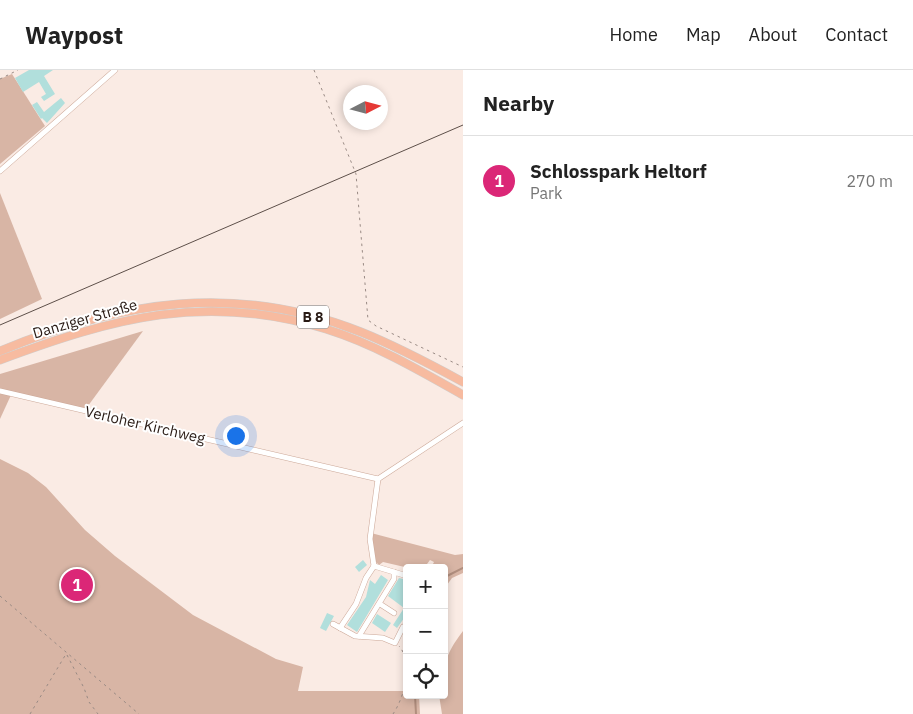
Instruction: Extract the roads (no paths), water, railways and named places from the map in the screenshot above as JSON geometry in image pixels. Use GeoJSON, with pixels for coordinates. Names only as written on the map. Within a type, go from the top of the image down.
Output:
{"type":"FeatureCollection","features":[{"type":"Feature","properties":{"kind":"highway","name":"Danziger Straße"},"geometry":{"type":"LineString","coordinates":[[0,350],[113,312],[183,303],[237,304],[298,312],[359,332],[463,382]]}},
{"type":"Feature","properties":{"kind":"highway","name":"Danziger Straße"},"geometry":{"type":"LineString","coordinates":[[0,360],[70,334],[115,322],[182,312],[237,312],[296,322],[348,337],[398,359],[463,395]]}},
{"type":"Feature","properties":{"kind":"highway"},"geometry":{"type":"LineString","coordinates":[[0,346],[16,340],[22,342]]}},
{"type":"Feature","properties":{"kind":"street"},"geometry":{"type":"LineString","coordinates":[[0,171],[115,70]]}},
{"type":"Feature","properties":{"kind":"street","name":"Verloher Kirchweg"},"geometry":{"type":"LineString","coordinates":[[0,391],[378,479]]}},
{"type":"Feature","properties":{"kind":"street"},"geometry":{"type":"LineString","coordinates":[[340,628],[356,604],[366,578],[374,566],[370,538],[378,479],[463,423]]}},
{"type":"Feature","properties":{"kind":"street"},"geometry":{"type":"LineString","coordinates":[[374,566],[403,575]]}},
{"type":"Feature","properties":{"kind":"street"},"geometry":{"type":"LineString","coordinates":[[359,636],[394,579],[394,572]]}},
{"type":"Feature","properties":{"kind":"street"},"geometry":{"type":"LineString","coordinates":[[380,604],[394,613]]}},
{"type":"Feature","properties":{"kind":"street"},"geometry":{"type":"LineString","coordinates":[[333,624],[359,636],[383,638],[395,643],[403,629]]}},
{"type":"Feature","properties":{"kind":"waterway"},"geometry":{"type":"LineString","coordinates":[[448,576],[463,568]]}},
{"type":"Feature","properties":{"kind":"waterway"},"geometry":{"type":"LineString","coordinates":[[415,699],[416,714]]}},
{"type":"Feature","properties":{"kind":"tram line"},"geometry":{"type":"LineString","coordinates":[[0,325],[463,125]]}},
{"type":"Feature","properties":{"kind":"place","name":"Schlosspark Heltorf"},"geometry":{"type":"Point","coordinates":[77,585]}}]}
